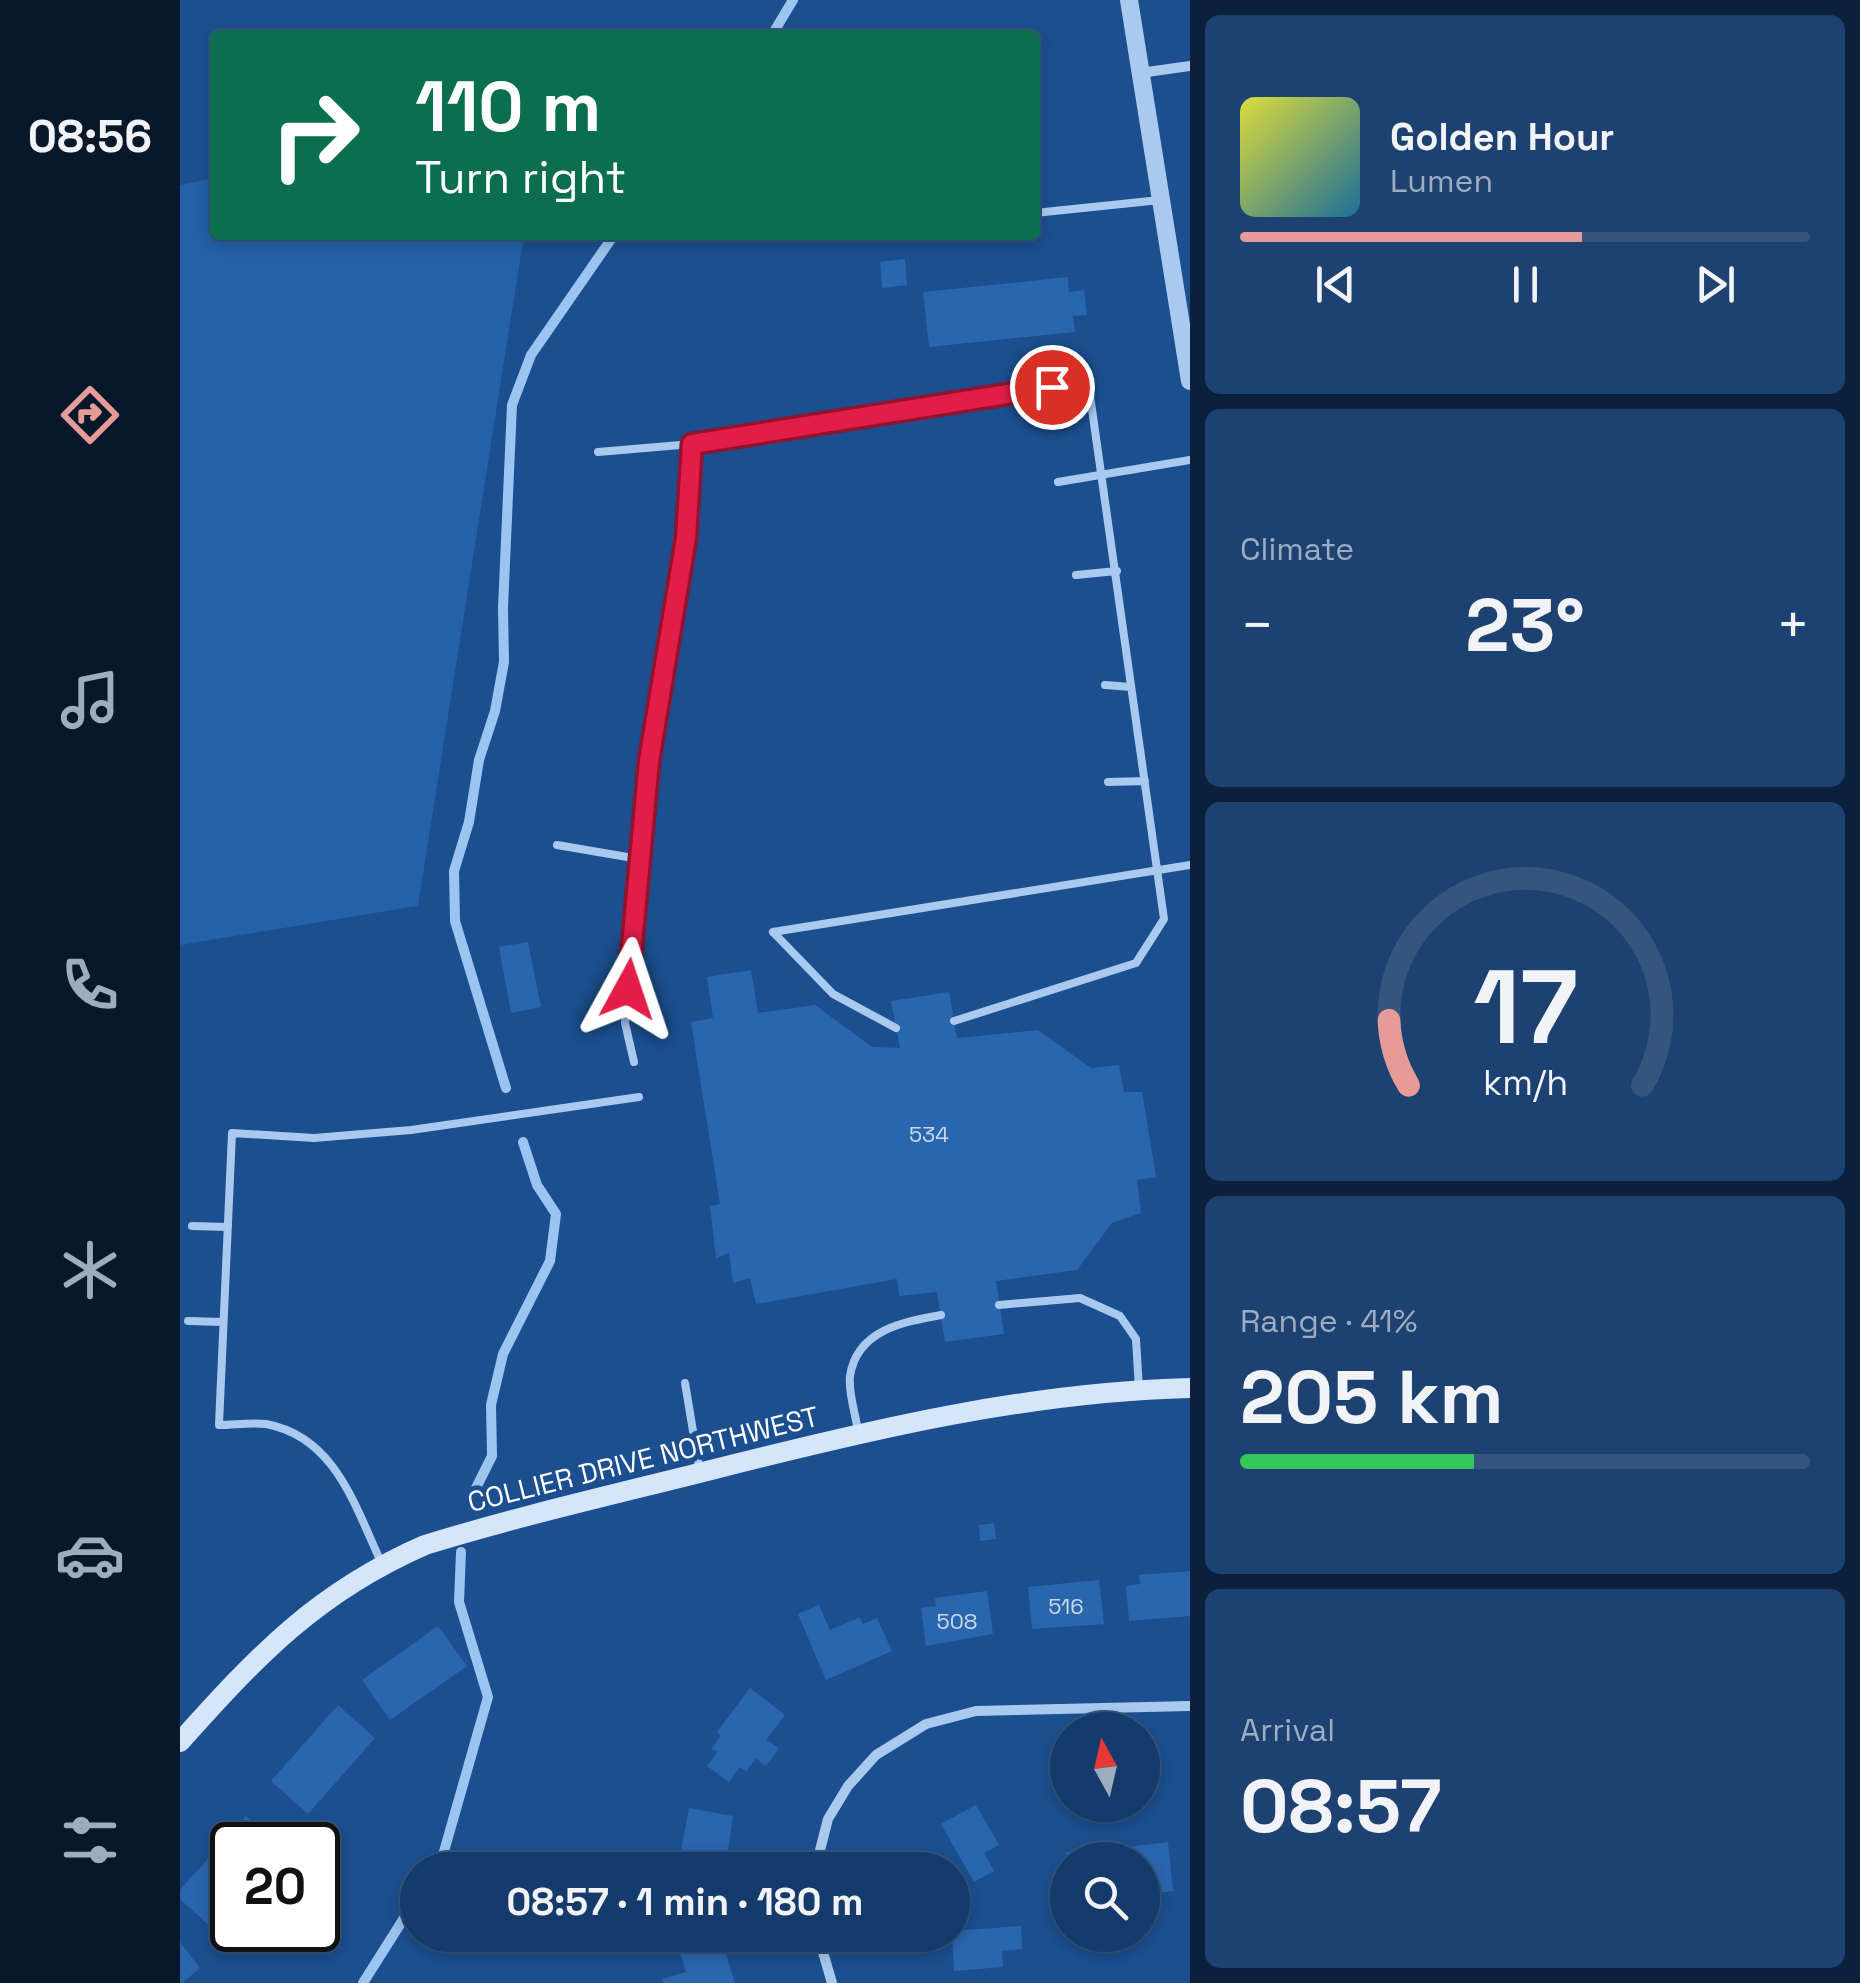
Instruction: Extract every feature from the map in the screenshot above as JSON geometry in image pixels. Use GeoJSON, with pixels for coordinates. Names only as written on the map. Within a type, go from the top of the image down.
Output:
{"type":"FeatureCollection","features":[{"type":"Feature","properties":{"kind":"main road","name":"COLLIER DRIVE NORTHWEST"},"geometry":{"type":"LineString","coordinates":[[180,1742],[251,1662],[310,1611],[382,1564],[425,1545],[859,1433],[998,1406],[1190,1388]]}},
{"type":"Feature","properties":{"kind":"street"},"geometry":{"type":"LineString","coordinates":[[1130,0],[1190,381]]}},
{"type":"Feature","properties":{"kind":"street"},"geometry":{"type":"LineString","coordinates":[[1140,73],[1190,66]]}},
{"type":"Feature","properties":{"kind":"street"},"geometry":{"type":"LineString","coordinates":[[819,1852],[828,1820],[848,1786],[876,1755],[926,1724],[976,1711],[1190,1706]]}},
{"type":"Feature","properties":{"kind":"street"},"geometry":{"type":"LineString","coordinates":[[823,1952],[832,1983]]}},
{"type":"Feature","properties":{"kind":"lane"},"geometry":{"type":"LineString","coordinates":[[1040,213],[1160,200]]}},
{"type":"Feature","properties":{"kind":"lane"},"geometry":{"type":"LineString","coordinates":[[598,452],[692,444],[1088,381],[1164,919],[1136,963],[954,1021]]}},
{"type":"Feature","properties":{"kind":"lane"},"geometry":{"type":"LineString","coordinates":[[634,1062],[625,1023],[639,859],[649,761],[686,538],[692,444]]}},
{"type":"Feature","properties":{"kind":"lane"},"geometry":{"type":"LineString","coordinates":[[1058,482],[1190,460]]}},
{"type":"Feature","properties":{"kind":"lane"},"geometry":{"type":"LineString","coordinates":[[1076,576],[1116,571]]}},
{"type":"Feature","properties":{"kind":"lane"},"geometry":{"type":"LineString","coordinates":[[1105,685],[1130,687]]}},
{"type":"Feature","properties":{"kind":"lane"},"geometry":{"type":"LineString","coordinates":[[1108,782],[1145,781]]}},
{"type":"Feature","properties":{"kind":"lane"},"geometry":{"type":"LineString","coordinates":[[557,845],[639,859]]}},
{"type":"Feature","properties":{"kind":"lane"},"geometry":{"type":"LineString","coordinates":[[896,1028],[834,994],[773,932],[1190,865]]}},
{"type":"Feature","properties":{"kind":"lane"},"geometry":{"type":"LineString","coordinates":[[382,1564],[336,1466],[308,1439],[266,1424],[219,1425],[232,1133],[314,1138],[353,1135],[639,1097]]}},
{"type":"Feature","properties":{"kind":"lane"},"geometry":{"type":"LineString","coordinates":[[192,1226],[228,1227]]}},
{"type":"Feature","properties":{"kind":"lane"},"geometry":{"type":"LineString","coordinates":[[1000,1304],[1080,1298],[1120,1316],[1136,1340],[1139,1390]]}},
{"type":"Feature","properties":{"kind":"lane"},"geometry":{"type":"LineString","coordinates":[[859,1433],[850,1377],[863,1344],[894,1324],[941,1314]]}},
{"type":"Feature","properties":{"kind":"lane"},"geometry":{"type":"LineString","coordinates":[[188,1321],[224,1322]]}},
{"type":"Feature","properties":{"kind":"lane"},"geometry":{"type":"LineString","coordinates":[[685,1383],[700,1472]]}},
{"type":"Feature","properties":{"kind":"shaded area"},"geometry":{"type":"Polygon","coordinates":[[[210,179],[210,240],[523,240],[418,906],[180,945],[180,185],[210,179]]]}},
{"type":"Feature","properties":{"kind":"building"},"geometry":{"type":"Polygon","coordinates":[[[905,259],[907,285],[882,288],[880,262],[905,259]]]}},
{"type":"Feature","properties":{"kind":"building"},"geometry":{"type":"Polygon","coordinates":[[[1068,277],[1069,292],[1084,290],[1087,315],[1073,316],[1075,332],[929,347],[923,292],[1068,277]]]}},
{"type":"Feature","properties":{"kind":"building"},"geometry":{"type":"Polygon","coordinates":[[[528,942],[541,1007],[511,1013],[499,947],[528,942]]]}},
{"type":"Feature","properties":{"kind":"building"},"geometry":{"type":"Polygon","coordinates":[[[751,970],[758,1013],[815,1005],[872,1047],[900,1048],[891,1001],[949,992],[957,1038],[1038,1030],[1091,1068],[1119,1065],[1124,1092],[1142,1092],[1156,1177],[1137,1180],[1141,1213],[1112,1223],[1077,1270],[996,1281],[1004,1334],[945,1342],[937,1292],[899,1296],[897,1279],[756,1304],[750,1278],[733,1283],[729,1253],[716,1258],[710,1206],[720,1204],[691,1022],[713,1018],[707,977],[751,970]]]}},
{"type":"Feature","properties":{"kind":"building"},"geometry":{"type":"Polygon","coordinates":[[[994,1523],[996,1539],[980,1541],[979,1525],[994,1523]]]}},
{"type":"Feature","properties":{"kind":"building"},"geometry":{"type":"Polygon","coordinates":[[[1190,1571],[1190,1616],[1129,1621],[1126,1586],[1140,1584],[1139,1575],[1190,1571]]]}},
{"type":"Feature","properties":{"kind":"building"},"geometry":{"type":"Polygon","coordinates":[[[1099,1580],[1104,1624],[1032,1629],[1028,1587],[1099,1580]]]}},
{"type":"Feature","properties":{"kind":"building"},"geometry":{"type":"Polygon","coordinates":[[[987,1591],[993,1634],[926,1646],[921,1608],[936,1606],[935,1598],[987,1591]]]}},
{"type":"Feature","properties":{"kind":"building"},"geometry":{"type":"Polygon","coordinates":[[[819,1605],[830,1630],[860,1617],[863,1624],[877,1618],[892,1651],[826,1680],[798,1614],[819,1605]]]}},
{"type":"Feature","properties":{"kind":"building"},"geometry":{"type":"Polygon","coordinates":[[[438,1626],[467,1666],[390,1720],[362,1680],[438,1626]]]}},
{"type":"Feature","properties":{"kind":"building"},"geometry":{"type":"Polygon","coordinates":[[[750,1688],[785,1715],[766,1740],[779,1748],[766,1766],[756,1758],[746,1772],[740,1767],[729,1782],[707,1766],[717,1752],[711,1749],[721,1736],[717,1732],[750,1688]]]}},
{"type":"Feature","properties":{"kind":"building"},"geometry":{"type":"Polygon","coordinates":[[[338,1705],[375,1738],[308,1814],[271,1781],[338,1705]]]}},
{"type":"Feature","properties":{"kind":"building"},"geometry":{"type":"Polygon","coordinates":[[[976,1805],[999,1845],[984,1853],[994,1871],[974,1882],[970,1875],[970,1852],[957,1852],[941,1824],[976,1805]]]}},
{"type":"Feature","properties":{"kind":"building"},"geometry":{"type":"Polygon","coordinates":[[[689,1808],[733,1816],[728,1852],[681,1852],[689,1808]]]}},
{"type":"Feature","properties":{"kind":"building"},"geometry":{"type":"Polygon","coordinates":[[[1168,1842],[1173,1891],[1160,1893],[1160,1843],[1168,1842]]]}},
{"type":"Feature","properties":{"kind":"building"},"geometry":{"type":"Polygon","coordinates":[[[210,1856],[210,1926],[180,1899],[180,1890],[210,1856]]]}},
{"type":"Feature","properties":{"kind":"building"},"geometry":{"type":"Polygon","coordinates":[[[1021,1926],[1022,1949],[1002,1951],[1003,1967],[954,1971],[953,1952],[970,1952],[970,1930],[1021,1926]]]}},
{"type":"Feature","properties":{"kind":"building"},"geometry":{"type":"Polygon","coordinates":[[[180,1942],[200,1968],[182,1983],[180,1983],[180,1942]]]}},
{"type":"Feature","properties":{"kind":"building"},"geometry":{"type":"Polygon","coordinates":[[[680,1952],[725,1952],[735,1983],[664,1983],[662,1979],[686,1972],[680,1952]]]}},
{"type":"Feature","properties":{"kind":"waterway"},"geometry":{"type":"LineString","coordinates":[[775,30],[793,0]]}},
{"type":"Feature","properties":{"kind":"waterway"},"geometry":{"type":"LineString","coordinates":[[506,1088],[455,921],[454,871],[469,822],[479,760],[495,711],[504,662],[512,405],[531,355],[611,240]]}},
{"type":"Feature","properties":{"kind":"waterway"},"geometry":{"type":"LineString","coordinates":[[470,1500],[492,1456],[491,1405],[503,1354],[550,1261],[556,1214],[537,1185],[523,1142]]}},
{"type":"Feature","properties":{"kind":"waterway"},"geometry":{"type":"LineString","coordinates":[[444,1852],[488,1697],[459,1602],[461,1552]]}},
{"type":"Feature","properties":{"kind":"waterway"},"geometry":{"type":"LineString","coordinates":[[363,1983],[400,1924]]}},
{"type":"Feature","properties":{"kind":"route"},"geometry":{"type":"LineString","coordinates":[[628,989],[649,761],[686,538],[692,444],[1052,387]]}}]}
